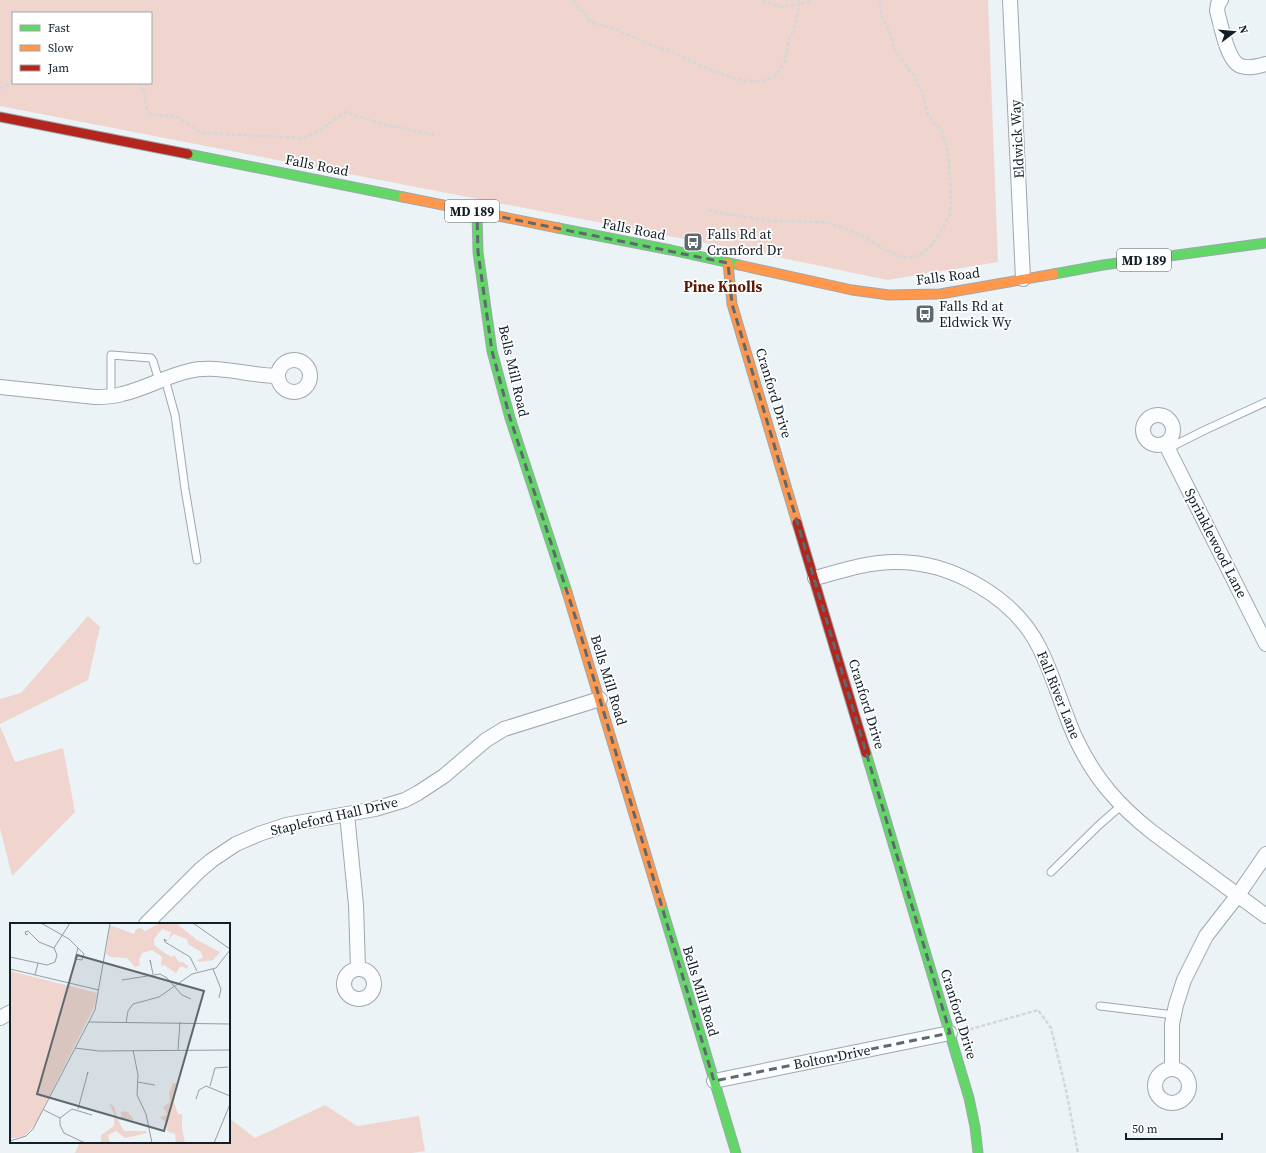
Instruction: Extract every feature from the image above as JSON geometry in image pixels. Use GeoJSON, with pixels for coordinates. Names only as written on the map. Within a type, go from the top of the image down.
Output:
{"type":"FeatureCollection","features":[{"type":"Feature","properties":{"kind":"street","name":"Eldwick Way"},"geometry":{"type":"LineString","coordinates":[[1010,0],[1023,279]]}},
{"type":"Feature","properties":{"kind":"street"},"geometry":{"type":"LineString","coordinates":[[1221,0],[1218,4],[1217,11],[1233,60],[1240,66],[1247,68],[1266,64]]}},
{"type":"Feature","properties":{"kind":"street","name":"Falls Road"},"geometry":{"type":"LineString","coordinates":[[0,117],[477,212],[852,290],[904,296],[940,294],[1103,265],[1266,243]]}},
{"type":"Feature","properties":{"kind":"street","name":"Bells Mill Road"},"geometry":{"type":"LineString","coordinates":[[477,212],[478,252],[492,351],[510,418],[536,500],[560,567],[736,1153]]}},
{"type":"Feature","properties":{"kind":"street","name":"Cranford Drive"},"geometry":{"type":"LineString","coordinates":[[728,263],[732,304],[969,1098],[978,1153]]}},
{"type":"Feature","properties":{"kind":"street"},"geometry":{"type":"LineString","coordinates":[[0,387],[95,397],[122,394],[190,370],[206,369],[278,376]]}},
{"type":"Feature","properties":{"kind":"street","name":"Sprinklewood Lane"},"geometry":{"type":"LineString","coordinates":[[1167,447],[1266,644]]}},
{"type":"Feature","properties":{"kind":"street","name":"Fall River Lane"},"geometry":{"type":"LineString","coordinates":[[815,578],[850,568],[875,563],[915,563],[956,574],[977,584],[992,594],[1011,610],[1039,645],[1079,744],[1091,767],[1109,792],[1136,820],[1266,916]]}},
{"type":"Feature","properties":{"kind":"street","name":"Stapleford Hall Drive"},"geometry":{"type":"LineString","coordinates":[[147,923],[197,873],[212,860],[236,844],[286,825],[375,809],[405,800],[444,776],[486,740],[504,729],[600,699]]}},
{"type":"Feature","properties":{"kind":"street"},"geometry":{"type":"LineString","coordinates":[[347,814],[356,905],[358,969]]}},
{"type":"Feature","properties":{"kind":"street"},"geometry":{"type":"LineString","coordinates":[[1172,1068],[1172,1024],[1184,980],[1206,936],[1238,895],[1266,854]]}},
{"type":"Feature","properties":{"kind":"street"},"geometry":{"type":"LineString","coordinates":[[0,1018],[10,1013]]}},
{"type":"Feature","properties":{"kind":"street","name":"Bolton Drive"},"geometry":{"type":"LineString","coordinates":[[714,1081],[950,1034]]}},
{"type":"Feature","properties":{"kind":"lane"},"geometry":{"type":"LineString","coordinates":[[111,396],[111,355],[151,358],[154,361],[175,415],[185,489],[197,560]]}},
{"type":"Feature","properties":{"kind":"lane"},"geometry":{"type":"LineString","coordinates":[[1167,447],[1177,444],[1266,402]]}},
{"type":"Feature","properties":{"kind":"lane"},"geometry":{"type":"LineString","coordinates":[[1051,872],[1099,825],[1122,805]]}},
{"type":"Feature","properties":{"kind":"lane"},"geometry":{"type":"LineString","coordinates":[[1100,1006],[1174,1015]]}},
{"type":"Feature","properties":{"kind":"path"},"geometry":{"type":"LineString","coordinates":[[573,0],[591,22],[615,29],[652,45],[668,50],[701,66],[733,78],[748,81],[762,81],[774,77],[785,61],[788,44],[796,23],[799,4],[798,0]]}},
{"type":"Feature","properties":{"kind":"path"},"geometry":{"type":"LineString","coordinates":[[760,0],[781,7],[812,0]]}},
{"type":"Feature","properties":{"kind":"path"},"geometry":{"type":"LineString","coordinates":[[708,210],[774,221],[825,222],[854,232],[903,258],[918,256],[929,248],[937,238],[950,214],[951,191],[948,154],[942,130],[932,121],[926,110],[923,95],[914,76],[895,51],[890,32],[881,15],[880,0]]}},
{"type":"Feature","properties":{"kind":"path"},"geometry":{"type":"LineString","coordinates":[[0,88],[6,86],[12,80]]}},
{"type":"Feature","properties":{"kind":"path"},"geometry":{"type":"LineString","coordinates":[[140,84],[144,93],[147,110],[152,116],[176,116],[201,133],[302,138],[313,135],[345,112],[378,123],[434,135]]}},
{"type":"Feature","properties":{"kind":"path"},"geometry":{"type":"LineString","coordinates":[[950,1034],[967,1031],[1038,1010],[1050,1028],[1066,1090],[1078,1153]]}},
{"type":"Feature","properties":{"kind":"highlighted area"},"geometry":{"type":"Polygon","coordinates":[[[477,212],[728,263],[732,304],[950,1033],[714,1081],[575,616],[510,418],[492,351],[478,252],[477,212]]]}},
{"type":"Feature","properties":{"kind":"shaded area"},"geometry":{"type":"Polygon","coordinates":[[[0,0],[988,0],[998,262],[887,280],[797,261],[0,106],[0,0]]]}},
{"type":"Feature","properties":{"kind":"shaded area"},"geometry":{"type":"Polygon","coordinates":[[[88,616],[100,627],[88,680],[0,724],[0,699],[21,693],[88,616]]]}},
{"type":"Feature","properties":{"kind":"shaded area"},"geometry":{"type":"Polygon","coordinates":[[[0,726],[15,762],[63,748],[75,812],[12,876],[0,828],[0,726]]]}},
{"type":"Feature","properties":{"kind":"shaded area"},"geometry":{"type":"Polygon","coordinates":[[[325,1105],[357,1126],[419,1116],[425,1151],[412,1153],[75,1153],[80,1143],[230,1143],[230,1119],[255,1138],[325,1105]]]}},
{"type":"Feature","properties":{"kind":"traffic: fast"},"geometry":{"type":"LineString","coordinates":[[188,154],[403,197]]}},
{"type":"Feature","properties":{"kind":"traffic: fast"},"geometry":{"type":"LineString","coordinates":[[477,212],[478,252],[492,351],[510,418],[567,592]]}},
{"type":"Feature","properties":{"kind":"traffic: fast"},"geometry":{"type":"LineString","coordinates":[[558,228],[739,265]]}},
{"type":"Feature","properties":{"kind":"traffic: fast"},"geometry":{"type":"LineString","coordinates":[[1054,274],[1103,265],[1266,243]]}},
{"type":"Feature","properties":{"kind":"traffic: fast"},"geometry":{"type":"LineString","coordinates":[[866,753],[969,1098],[975,1127],[978,1153]]}},
{"type":"Feature","properties":{"kind":"traffic: fast"},"geometry":{"type":"LineString","coordinates":[[661,904],[736,1153]]}},
{"type":"Feature","properties":{"kind":"traffic: slow"},"geometry":{"type":"LineString","coordinates":[[403,197],[558,228]]}},
{"type":"Feature","properties":{"kind":"traffic: slow"},"geometry":{"type":"LineString","coordinates":[[728,263],[732,304],[797,523]]}},
{"type":"Feature","properties":{"kind":"traffic: slow"},"geometry":{"type":"LineString","coordinates":[[739,265],[852,290],[889,295],[940,294],[1054,274]]}},
{"type":"Feature","properties":{"kind":"traffic: slow"},"geometry":{"type":"LineString","coordinates":[[567,592],[661,904]]}},
{"type":"Feature","properties":{"kind":"traffic: jam"},"geometry":{"type":"LineString","coordinates":[[0,117],[188,154]]}},
{"type":"Feature","properties":{"kind":"traffic: jam"},"geometry":{"type":"LineString","coordinates":[[797,523],[866,753]]}},
{"type":"Feature","properties":{"kind":"place","name":"Falls Rd at Cranford Dr"},"geometry":{"type":"Point","coordinates":[693,242]}},
{"type":"Feature","properties":{"kind":"place","name":"Falls Rd at Eldwick Wy"},"geometry":{"type":"Point","coordinates":[925,314]}},
{"type":"Feature","properties":{"kind":"district","name":"Pine Knolls"},"geometry":{"type":"Point","coordinates":[723,286]}}]}
